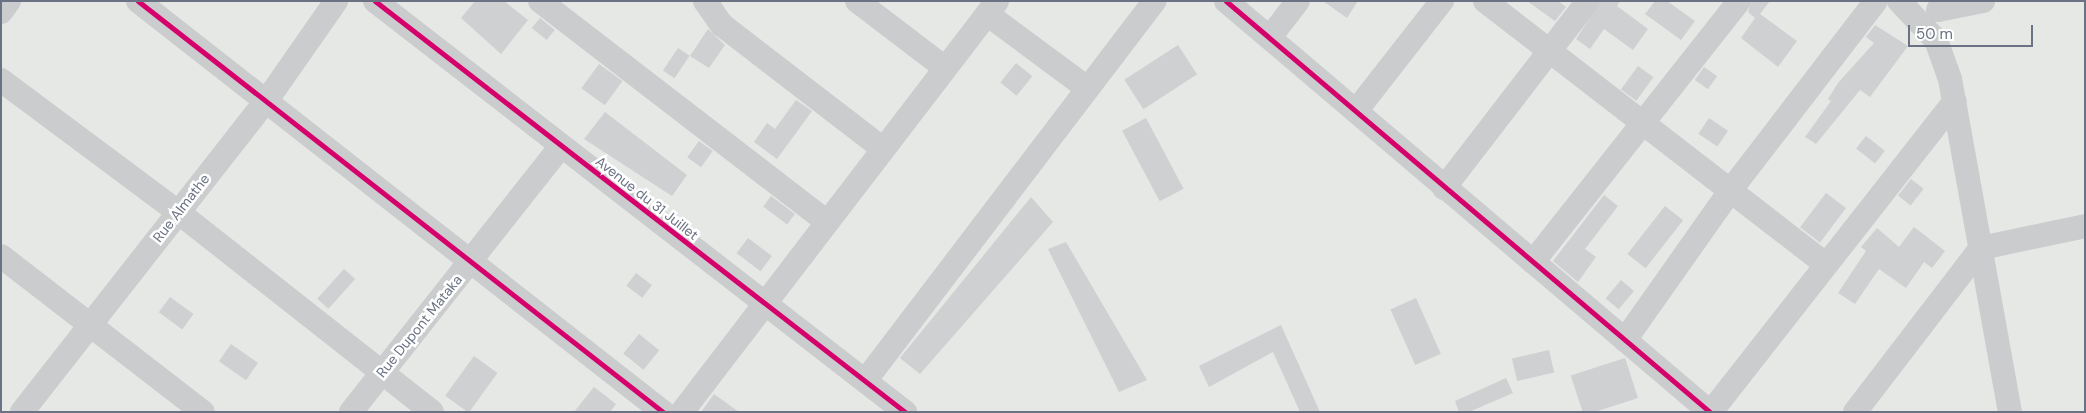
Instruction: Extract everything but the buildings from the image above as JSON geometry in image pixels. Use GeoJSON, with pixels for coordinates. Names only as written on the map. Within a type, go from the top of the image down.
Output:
{"type":"FeatureCollection","features":[{"type":"Feature","properties":{"kind":"street"},"geometry":{"type":"LineString","coordinates":[[1,12],[9,1]]}},
{"type":"Feature","properties":{"kind":"street"},"geometry":{"type":"LineString","coordinates":[[138,1],[267,100],[663,412]]}},
{"type":"Feature","properties":{"kind":"street","name":"Rue Almathe"},"geometry":{"type":"LineString","coordinates":[[22,412],[267,100],[336,1]]}},
{"type":"Feature","properties":{"kind":"street","name":"Avenue du 31 Juillet"},"geometry":{"type":"LineString","coordinates":[[375,1],[905,412]]}},
{"type":"Feature","properties":{"kind":"street"},"geometry":{"type":"LineString","coordinates":[[540,1],[826,221]]}},
{"type":"Feature","properties":{"kind":"street"},"geometry":{"type":"LineString","coordinates":[[705,1],[722,25],[882,149]]}},
{"type":"Feature","properties":{"kind":"street"},"geometry":{"type":"LineString","coordinates":[[857,1],[945,68]]}},
{"type":"Feature","properties":{"kind":"street"},"geometry":{"type":"LineString","coordinates":[[864,381],[1155,1]]}},
{"type":"Feature","properties":{"kind":"street"},"geometry":{"type":"LineString","coordinates":[[1226,1],[1271,36],[1444,188],[1711,412],[1825,264],[1955,101]]}},
{"type":"Feature","properties":{"kind":"street"},"geometry":{"type":"LineString","coordinates":[[1271,36],[1298,1]]}},
{"type":"Feature","properties":{"kind":"street"},"geometry":{"type":"LineString","coordinates":[[1356,111],[1442,1]]}},
{"type":"Feature","properties":{"kind":"street"},"geometry":{"type":"LineString","coordinates":[[1485,1],[1825,264]]}},
{"type":"Feature","properties":{"kind":"street"},"geometry":{"type":"LineString","coordinates":[[1444,188],[1588,1]]}},
{"type":"Feature","properties":{"kind":"street"},"geometry":{"type":"LineString","coordinates":[[1533,262],[1739,1]]}},
{"type":"Feature","properties":{"kind":"street"},"geometry":{"type":"LineString","coordinates":[[1625,340],[1730,191],[1876,1]]}},
{"type":"Feature","properties":{"kind":"street"},"geometry":{"type":"LineString","coordinates":[[1899,1],[1935,13],[1984,1]]}},
{"type":"Feature","properties":{"kind":"street"},"geometry":{"type":"LineString","coordinates":[[682,412],[826,221],[992,7],[1087,88]]}},
{"type":"Feature","properties":{"kind":"street"},"geometry":{"type":"LineString","coordinates":[[1935,13],[1955,101],[2010,412]]}},
{"type":"Feature","properties":{"kind":"street"},"geometry":{"type":"LineString","coordinates":[[1,80],[178,212],[432,412]]}},
{"type":"Feature","properties":{"kind":"street","name":"Rue Dupont Mataka"},"geometry":{"type":"LineString","coordinates":[[351,412],[472,262],[561,146]]}},
{"type":"Feature","properties":{"kind":"street"},"geometry":{"type":"LineString","coordinates":[[1855,412],[1981,248],[2085,226]]}},
{"type":"Feature","properties":{"kind":"street"},"geometry":{"type":"LineString","coordinates":[[1,256],[91,323],[203,412]]}},
{"type":"Feature","properties":{"kind":"shaded area"},"geometry":{"type":"Polygon","coordinates":[[[1,1],[2085,1],[2085,412],[1,412],[1,1]]]}},
{"type":"Feature","properties":{"kind":"cycle path"},"geometry":{"type":"LineString","coordinates":[[138,1],[663,412]]}},
{"type":"Feature","properties":{"kind":"cycle path"},"geometry":{"type":"LineString","coordinates":[[375,1],[905,412]]}},
{"type":"Feature","properties":{"kind":"cycle path"},"geometry":{"type":"LineString","coordinates":[[1226,1],[1710,412]]}}]}
